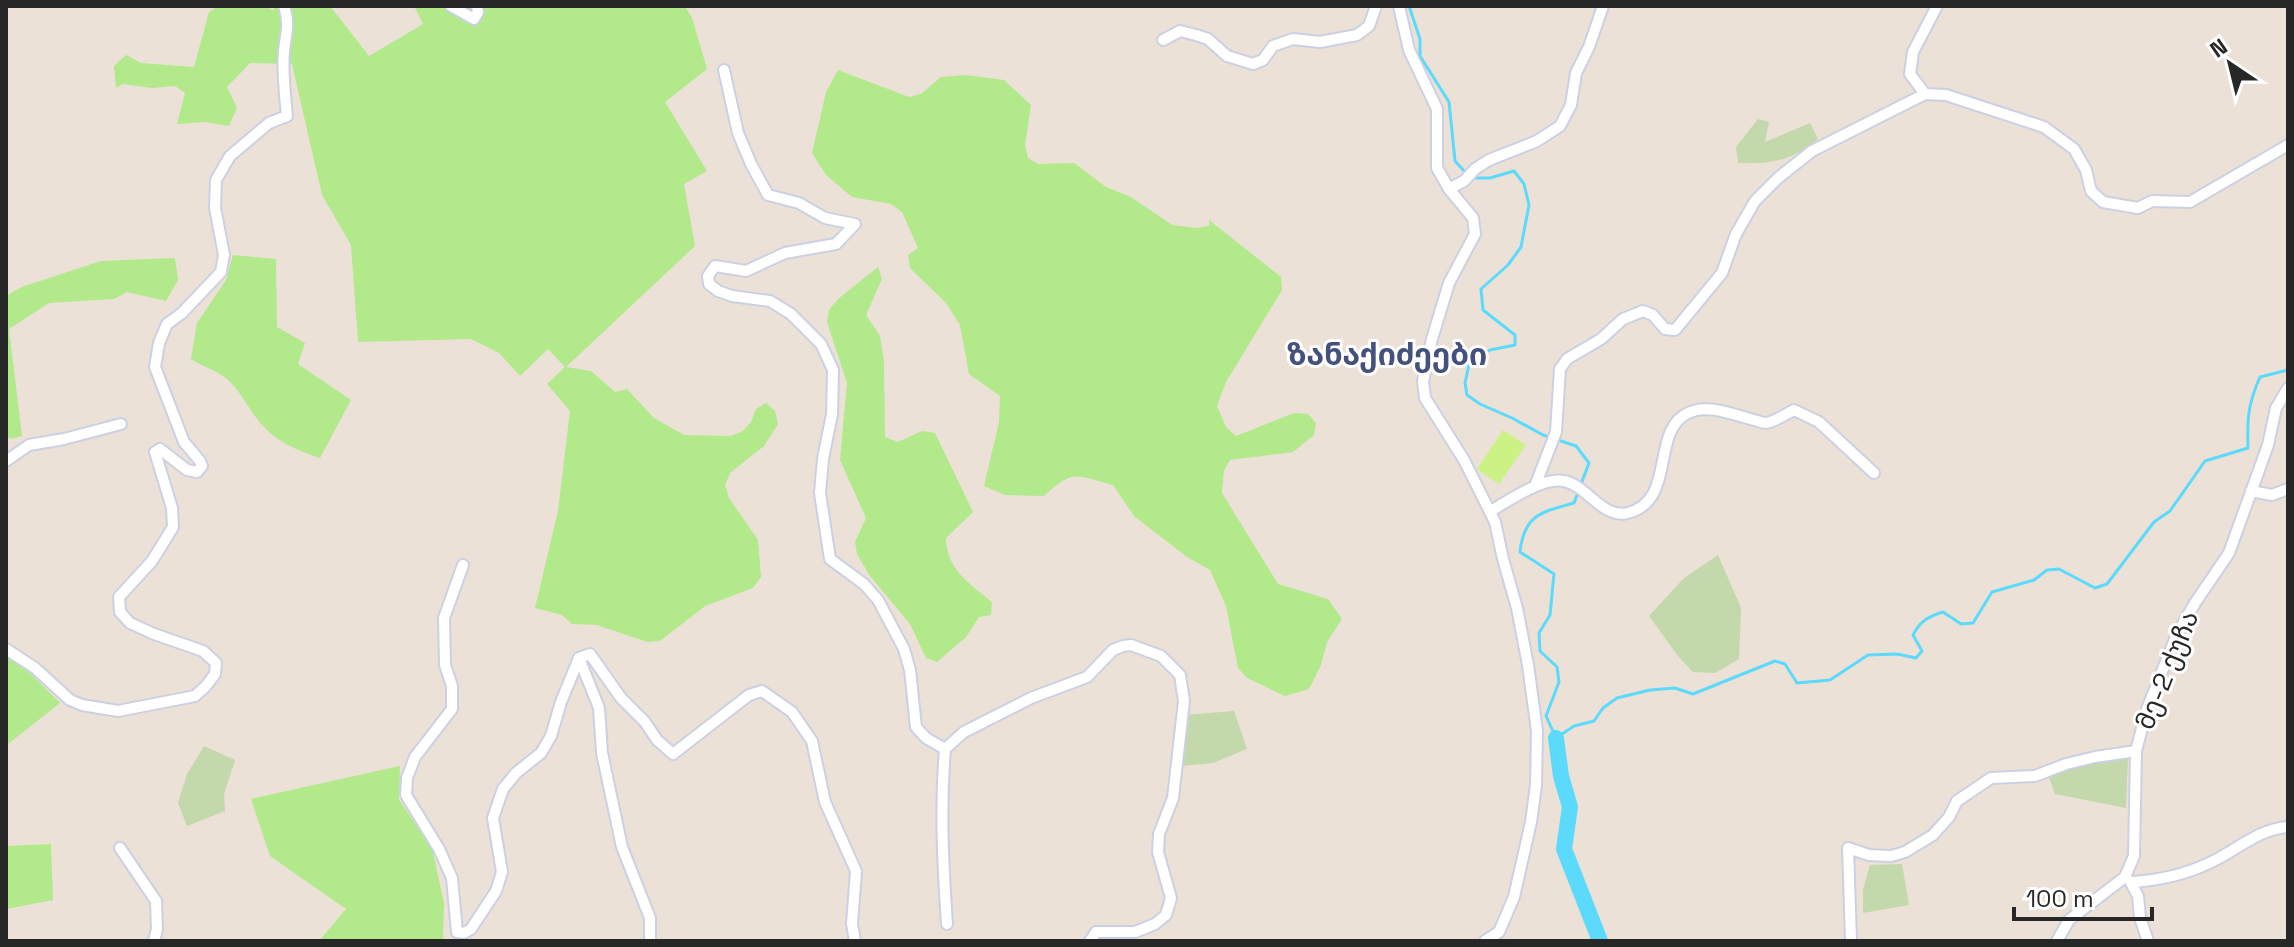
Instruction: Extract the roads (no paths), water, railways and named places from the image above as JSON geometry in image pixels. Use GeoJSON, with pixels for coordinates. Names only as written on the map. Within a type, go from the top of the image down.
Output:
{"type":"FeatureCollection","features":[{"type":"Feature","properties":{"kind":"street"},"geometry":{"type":"LineString","coordinates":[[6,649],[35,668],[70,700],[118,711],[195,696],[215,674],[216,663],[203,651],[130,623],[120,612],[119,597],[152,561],[173,527],[172,508],[155,452],[160,449],[187,470],[197,472],[202,466],[184,442],[155,367],[159,343],[167,324],[182,313],[221,272],[224,255],[215,208],[216,180],[230,156],[269,123],[287,116],[284,51],[289,23],[284,6]]}},
{"type":"Feature","properties":{"kind":"street"},"geometry":{"type":"LineString","coordinates":[[451,6],[474,19],[477,6]]}},
{"type":"Feature","properties":{"kind":"street"},"geometry":{"type":"LineString","coordinates":[[1163,40],[1180,31],[1196,35],[1208,39],[1227,56],[1253,64],[1263,60],[1273,46],[1293,39],[1320,42],[1357,35],[1369,26],[1376,6]]}},
{"type":"Feature","properties":{"kind":"street"},"geometry":{"type":"LineString","coordinates":[[1399,6],[1409,50],[1437,109],[1437,168],[1449,189],[1473,218],[1475,234],[1449,283],[1423,381],[1425,398],[1464,460],[1491,511],[1517,608],[1537,731],[1536,785],[1531,822],[1514,897],[1502,937],[1485,941]]}},
{"type":"Feature","properties":{"kind":"street"},"geometry":{"type":"LineString","coordinates":[[1449,189],[1489,160],[1537,141],[1560,126],[1571,105],[1576,73],[1603,6]]}},
{"type":"Feature","properties":{"kind":"street"},"geometry":{"type":"LineString","coordinates":[[1925,94],[1910,74],[1913,52],[1937,6]]}},
{"type":"Feature","properties":{"kind":"street"},"geometry":{"type":"LineString","coordinates":[[724,70],[738,133],[768,195],[799,203],[825,218],[855,224],[836,244],[785,253],[746,271],[715,266],[708,276],[709,284],[732,296],[770,301],[791,314],[821,344],[833,370],[832,414],[820,493],[830,559],[864,584],[878,600],[904,649],[910,670],[916,727],[926,738],[945,749]]}},
{"type":"Feature","properties":{"kind":"street"},"geometry":{"type":"LineString","coordinates":[[1535,486],[1556,432],[1560,369],[1567,359],[1601,339],[1623,319],[1643,311],[1653,315],[1665,329],[1675,330],[1722,273],[1736,234],[1755,201],[1778,178],[1812,151],[1925,94],[1946,95],[2044,127],[2074,149],[2086,170],[2091,191],[2103,202],[2138,208],[2152,201],[2190,202],[2288,145]]}},
{"type":"Feature","properties":{"kind":"street","name":"მე-2 ქუჩა"},"geometry":{"type":"LineString","coordinates":[[2129,880],[2134,856],[2136,751],[2147,709],[2177,634],[2229,553],[2268,445],[2276,408],[2288,388]]}},
{"type":"Feature","properties":{"kind":"street"},"geometry":{"type":"LineString","coordinates":[[1491,511],[1535,486],[1562,480],[1610,511],[1620,514],[1633,512],[1651,498],[1663,468],[1665,444],[1672,429],[1687,413],[1712,409],[1767,423],[1794,410],[1819,422],[1874,473]]}},
{"type":"Feature","properties":{"kind":"street"},"geometry":{"type":"LineString","coordinates":[[6,461],[29,445],[121,424]]}},
{"type":"Feature","properties":{"kind":"street"},"geometry":{"type":"LineString","coordinates":[[2251,491],[2272,495],[2288,489]]}},
{"type":"Feature","properties":{"kind":"street"},"geometry":{"type":"LineString","coordinates":[[463,565],[444,618],[445,665],[452,686],[452,709],[415,757],[407,778],[406,795],[439,849],[452,878],[457,932],[464,933],[471,929],[496,891],[502,872],[493,818],[503,789],[516,773],[541,753],[551,736],[579,658],[590,654],[621,698],[673,754],[749,695],[762,691],[792,712],[812,741],[825,802],[856,871],[852,924],[855,941]]}},
{"type":"Feature","properties":{"kind":"street"},"geometry":{"type":"LineString","coordinates":[[947,924],[942,843],[945,749],[964,732],[1031,698],[1087,677],[1113,650],[1131,645],[1161,656],[1180,675],[1184,701],[1173,798],[1159,834],[1158,852],[1171,898],[1166,915],[1155,924],[1135,932],[1096,932],[1090,941]]}},
{"type":"Feature","properties":{"kind":"street"},"geometry":{"type":"LineString","coordinates":[[579,658],[599,708],[602,753],[622,847],[650,918],[650,941]]}},
{"type":"Feature","properties":{"kind":"street"},"geometry":{"type":"LineString","coordinates":[[1851,941],[1848,848],[1869,855],[1891,856],[1905,852],[1933,835],[1949,817],[1957,801],[1991,778],[2035,776],[2066,764],[2136,751]]}},
{"type":"Feature","properties":{"kind":"street"},"geometry":{"type":"LineString","coordinates":[[2057,941],[2069,920],[2129,880],[2163,879],[2209,864],[2263,832],[2288,827]]}},
{"type":"Feature","properties":{"kind":"street"},"geometry":{"type":"LineString","coordinates":[[120,848],[156,901],[154,941]]}},
{"type":"Feature","properties":{"kind":"street"},"geometry":{"type":"LineString","coordinates":[[2129,880],[2138,896],[2140,918],[2148,941]]}},
{"type":"Feature","properties":{"kind":"waterway"},"geometry":{"type":"LineString","coordinates":[[1411,6],[1420,39],[1420,56],[1449,102],[1455,161],[1466,173]]}},
{"type":"Feature","properties":{"kind":"waterway"},"geometry":{"type":"LineString","coordinates":[[1472,178],[1490,178],[1514,171],[1524,184],[1529,205],[1521,247],[1508,265],[1481,289],[1483,310],[1515,335],[1515,345],[1490,350],[1470,360],[1465,383],[1467,395],[1543,435],[1576,446],[1589,463],[1574,503],[1544,512],[1530,522],[1520,552],[1554,574],[1550,615],[1539,633],[1540,651],[1557,667],[1559,682],[1546,716],[1556,738],[1574,726],[1594,721],[1603,708],[1617,698],[1675,688],[1693,694],[1775,661],[1785,664],[1797,683],[1830,680],[1868,655],[1897,654],[1916,658],[1922,651],[1913,635],[1925,620],[1943,612],[1961,624],[1973,623],[1992,592],[2034,580],[2047,570],[2059,569],[2095,588],[2107,584],[2154,522],[2170,511],[2205,461],[2248,448],[2249,412],[2260,377],[2288,370]]}},
{"type":"Feature","properties":{"kind":"waterway"},"geometry":{"type":"LineString","coordinates":[[1556,738],[1561,776],[1570,807],[1564,849],[1600,941]]}},
{"type":"Feature","properties":{"kind":"district","name":"ზანაქიძეები"},"geometry":{"type":"Point","coordinates":[1387,355]}}]}
